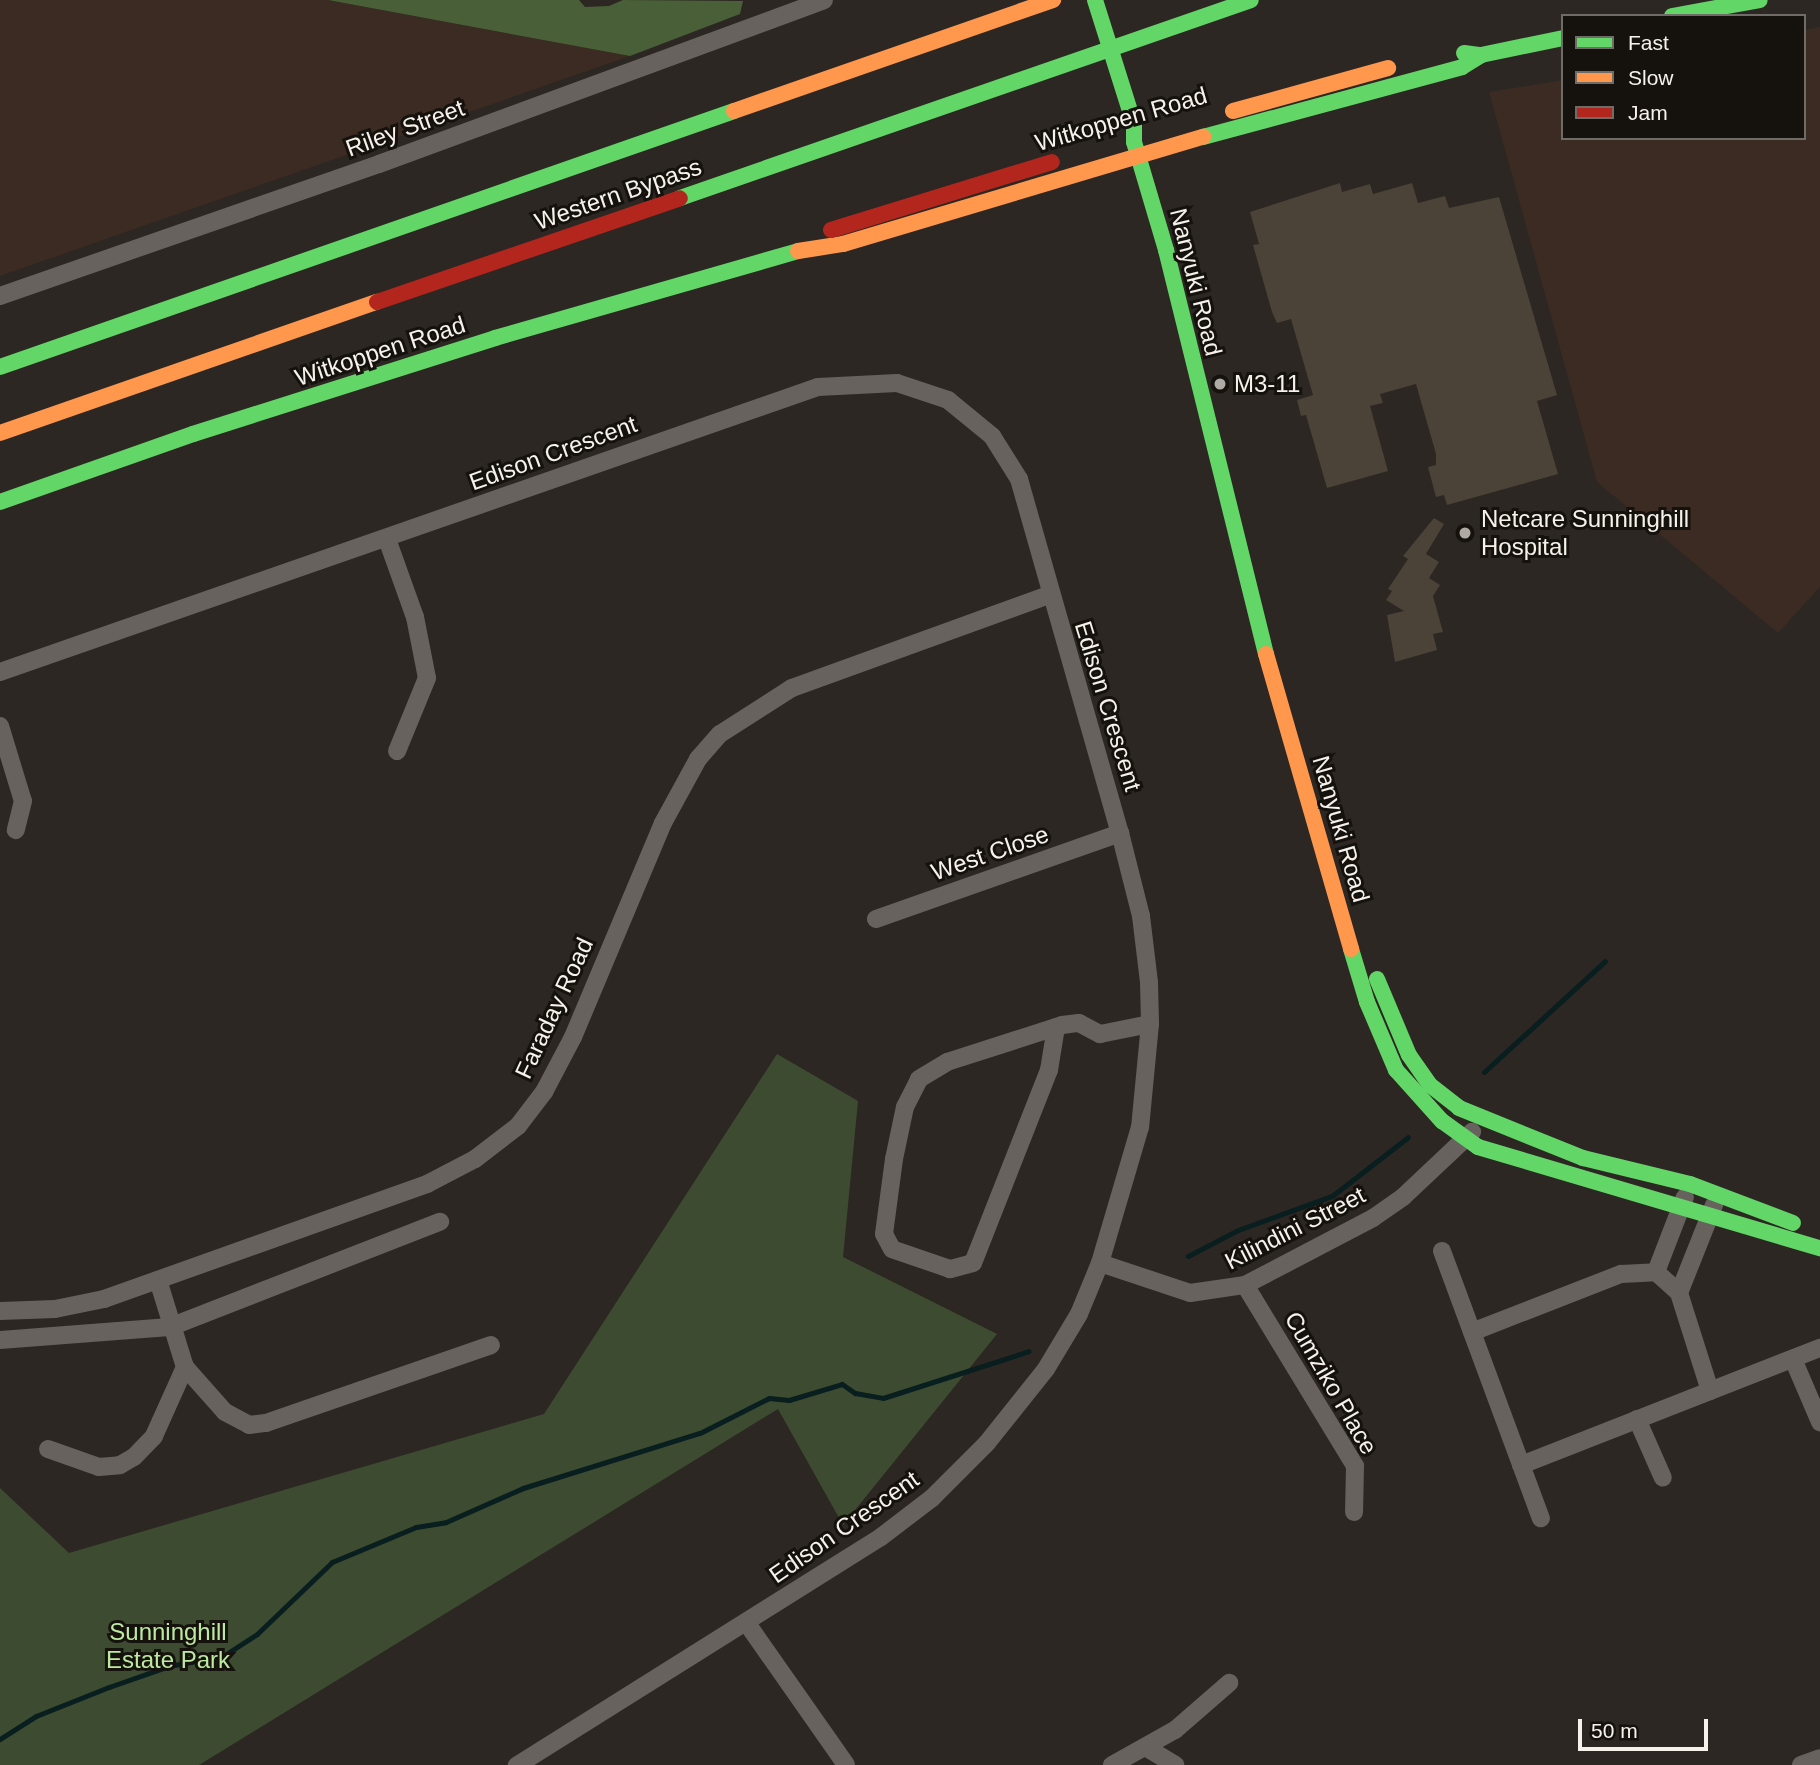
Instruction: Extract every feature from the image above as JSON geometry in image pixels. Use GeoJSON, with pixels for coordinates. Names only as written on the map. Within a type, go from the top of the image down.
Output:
{"type":"FeatureCollection","features":[{"type":"Feature","properties":{"kind":"main road","name":"Western Bypass"},"geometry":{"type":"LineString","coordinates":[[0,367],[1053,0]]}},
{"type":"Feature","properties":{"kind":"main road"},"geometry":{"type":"LineString","coordinates":[[1095,0],[1142,147]]}},
{"type":"Feature","properties":{"kind":"main road","name":"Western Bypass"},"geometry":{"type":"LineString","coordinates":[[0,433],[1251,0]]}},
{"type":"Feature","properties":{"kind":"main road"},"geometry":{"type":"LineString","coordinates":[[1683,14],[1760,0]]}},
{"type":"Feature","properties":{"kind":"main road","name":"Witkoppen Road"},"geometry":{"type":"LineString","coordinates":[[0,502],[259,413],[778,254],[843,244],[1142,147],[1333,80],[1461,53],[1481,55],[1561,38]]}},
{"type":"Feature","properties":{"kind":"main road","name":"Witkoppen Road"},"geometry":{"type":"LineString","coordinates":[[1090,152],[1142,147]]}},
{"type":"Feature","properties":{"kind":"main road","name":"Nanyuki Road"},"geometry":{"type":"LineString","coordinates":[[1142,147],[1209,362],[1251,548],[1376,976],[1418,1069],[1443,1097],[1483,1120],[1583,1158],[1689,1184],[1820,1231]]}},
{"type":"Feature","properties":{"kind":"main road","name":"Nanyuki Road"},"geometry":{"type":"LineString","coordinates":[[1142,147],[1264,649],[1367,1002],[1389,1058],[1407,1086],[1464,1140],[1505,1156],[1681,1205],[1820,1248]]}},
{"type":"Feature","properties":{"kind":"main road","name":"Witkoppen Road"},"geometry":{"type":"LineString","coordinates":[[778,254],[805,239],[912,202],[1066,158]]}},
{"type":"Feature","properties":{"kind":"street","name":"Riley Street"},"geometry":{"type":"LineString","coordinates":[[0,296],[379,164],[824,0]]}},
{"type":"Feature","properties":{"kind":"street","name":"Edison Crescent"},"geometry":{"type":"LineString","coordinates":[[0,672],[387,539],[807,390],[846,383],[897,383],[948,400],[972,418],[1005,453],[1018,479],[1049,595],[1120,833],[1140,916],[1150,1024],[1140,1127],[1100,1263],[1079,1314],[1046,1369],[958,1474],[881,1537],[519,1764]]}},
{"type":"Feature","properties":{"kind":"street"},"geometry":{"type":"LineString","coordinates":[[387,539],[415,617],[427,678],[397,751]]}},
{"type":"Feature","properties":{"kind":"street","name":"Faraday Road"},"geometry":{"type":"LineString","coordinates":[[0,1311],[80,1305],[158,1280],[427,1184],[497,1143],[530,1112],[559,1065],[663,823],[698,759],[720,734],[792,688],[1049,595]]}},
{"type":"Feature","properties":{"kind":"street"},"geometry":{"type":"LineString","coordinates":[[0,726],[23,801],[16,830]]}},
{"type":"Feature","properties":{"kind":"street","name":"West Close"},"geometry":{"type":"LineString","coordinates":[[876,919],[1120,833]]}},
{"type":"Feature","properties":{"kind":"street"},"geometry":{"type":"LineString","coordinates":[[1056,1027],[1049,1070],[973,1263],[950,1269],[892,1249],[884,1234],[894,1158],[911,1090],[919,1079],[947,1062],[1056,1027],[1079,1023],[1100,1034],[1150,1024]]}},
{"type":"Feature","properties":{"kind":"street","name":"Kilindini Street"},"geometry":{"type":"LineString","coordinates":[[1100,1263],[1190,1293],[1245,1285],[1373,1218],[1464,1140],[1483,1120]]}},
{"type":"Feature","properties":{"kind":"street"},"geometry":{"type":"LineString","coordinates":[[1656,1272],[1689,1184]]}},
{"type":"Feature","properties":{"kind":"street"},"geometry":{"type":"LineString","coordinates":[[1679,1293],[1719,1195]]}},
{"type":"Feature","properties":{"kind":"street"},"geometry":{"type":"LineString","coordinates":[[0,1340],[170,1327],[440,1222]]}},
{"type":"Feature","properties":{"kind":"street"},"geometry":{"type":"LineString","coordinates":[[1442,1251],[1541,1518]]}},
{"type":"Feature","properties":{"kind":"street"},"geometry":{"type":"LineString","coordinates":[[1472,1332],[1622,1274],[1656,1272],[1679,1293],[1710,1391]]}},
{"type":"Feature","properties":{"kind":"street"},"geometry":{"type":"LineString","coordinates":[[158,1280],[170,1327],[185,1367],[225,1412],[249,1424],[266,1423],[491,1345]]}},
{"type":"Feature","properties":{"kind":"street","name":"Cumziko Place"},"geometry":{"type":"LineString","coordinates":[[1245,1285],[1355,1466],[1354,1512]]}},
{"type":"Feature","properties":{"kind":"street"},"geometry":{"type":"LineString","coordinates":[[1521,1465],[1820,1348]]}},
{"type":"Feature","properties":{"kind":"street"},"geometry":{"type":"LineString","coordinates":[[1793,1359],[1820,1422]]}},
{"type":"Feature","properties":{"kind":"street"},"geometry":{"type":"LineString","coordinates":[[48,1449],[99,1467],[120,1465],[134,1457],[154,1436],[185,1367]]}},
{"type":"Feature","properties":{"kind":"street"},"geometry":{"type":"LineString","coordinates":[[1637,1419],[1663,1478]]}},
{"type":"Feature","properties":{"kind":"street"},"geometry":{"type":"LineString","coordinates":[[747,1622],[846,1765]]}},
{"type":"Feature","properties":{"kind":"street"},"geometry":{"type":"LineString","coordinates":[[1112,1765],[1147,1748],[1201,1710],[1229,1683]]}},
{"type":"Feature","properties":{"kind":"street"},"geometry":{"type":"LineString","coordinates":[[1147,1748],[1175,1765]]}},
{"type":"Feature","properties":{"kind":"street"},"geometry":{"type":"LineString","coordinates":[[1801,1765],[1820,1758]]}},
{"type":"Feature","properties":{"kind":"shaded area"},"geometry":{"type":"Polygon","coordinates":[[[0,0],[328,0],[630,56],[0,276],[0,0]]]}},
{"type":"Feature","properties":{"kind":"shaded area"},"geometry":{"type":"Polygon","coordinates":[[[1820,27],[1820,587],[1778,633],[1597,482],[1489,92],[1561,80],[1561,140],[1806,140],[1806,30],[1820,27]]]}},
{"type":"Feature","properties":{"kind":"green space"},"geometry":{"type":"Polygon","coordinates":[[[328,0],[579,0],[585,7],[609,6],[623,0],[743,1],[740,14],[630,56],[328,0]]]}},
{"type":"Feature","properties":{"kind":"green space","name":"Sunninghill Estate Park"},"geometry":{"type":"Polygon","coordinates":[[[777,1054],[858,1101],[843,1257],[997,1334],[843,1525],[778,1409],[199,1765],[0,1765],[0,1488],[69,1553],[544,1414],[777,1054]]]}},
{"type":"Feature","properties":{"kind":"building"},"geometry":{"type":"Polygon","coordinates":[[[1340,183],[1342,192],[1370,184],[1373,194],[1412,183],[1418,203],[1445,196],[1449,208],[1499,197],[1557,395],[1537,401],[1558,474],[1447,505],[1444,495],[1436,497],[1428,467],[1436,465],[1436,454],[1416,384],[1380,394],[1383,403],[1370,406],[1388,471],[1327,488],[1306,415],[1301,416],[1297,400],[1313,395],[1291,319],[1277,323],[1272,312],[1253,245],[1259,244],[1250,212],[1340,183]]]}},
{"type":"Feature","properties":{"kind":"building"},"geometry":{"type":"Polygon","coordinates":[[[1434,518],[1444,524],[1426,554],[1439,562],[1429,578],[1440,585],[1433,596],[1443,632],[1433,634],[1437,650],[1395,662],[1387,615],[1404,611],[1386,600],[1392,591],[1388,589],[1408,559],[1403,556],[1434,518]]]}},
{"type":"Feature","properties":{"kind":"waterway"},"geometry":{"type":"LineString","coordinates":[[1484,1072],[1605,961]]}},
{"type":"Feature","properties":{"kind":"waterway"},"geometry":{"type":"LineString","coordinates":[[1188,1256],[1238,1230],[1332,1196],[1408,1137]]}},
{"type":"Feature","properties":{"kind":"waterway"},"geometry":{"type":"LineString","coordinates":[[0,1739],[36,1716],[109,1687],[169,1666],[223,1656],[257,1634],[332,1562],[416,1527],[446,1522],[523,1488],[700,1433],[769,1398],[789,1400],[842,1384],[855,1393],[883,1398],[1029,1351]]}},
{"type":"Feature","properties":{"kind":"traffic: fast"},"geometry":{"type":"LineString","coordinates":[[1095,0],[1134,124],[1134,142],[1166,250],[1266,654]]}},
{"type":"Feature","properties":{"kind":"traffic: fast"},"geometry":{"type":"LineString","coordinates":[[680,198],[1251,0]]}},
{"type":"Feature","properties":{"kind":"traffic: fast"},"geometry":{"type":"LineString","coordinates":[[1683,14],[1760,0]]}},
{"type":"Feature","properties":{"kind":"traffic: fast"},"geometry":{"type":"LineString","coordinates":[[1464,53],[1481,55],[1561,38]]}},
{"type":"Feature","properties":{"kind":"traffic: fast"},"geometry":{"type":"LineString","coordinates":[[1203,137],[1462,67],[1481,55]]}},
{"type":"Feature","properties":{"kind":"traffic: fast"},"geometry":{"type":"LineString","coordinates":[[0,367],[734,111]]}},
{"type":"Feature","properties":{"kind":"traffic: fast"},"geometry":{"type":"LineString","coordinates":[[0,502],[193,434],[495,338],[798,251]]}},
{"type":"Feature","properties":{"kind":"traffic: fast"},"geometry":{"type":"LineString","coordinates":[[1351,949],[1367,1002],[1396,1070],[1442,1121],[1478,1147],[1820,1248]]}},
{"type":"Feature","properties":{"kind":"traffic: fast"},"geometry":{"type":"LineString","coordinates":[[1377,979],[1409,1055],[1430,1085],[1459,1108],[1583,1158],[1690,1184],[1793,1223]]}},
{"type":"Feature","properties":{"kind":"traffic: slow"},"geometry":{"type":"LineString","coordinates":[[734,111],[1053,0]]}},
{"type":"Feature","properties":{"kind":"traffic: slow"},"geometry":{"type":"LineString","coordinates":[[1233,111],[1388,68]]}},
{"type":"Feature","properties":{"kind":"traffic: slow"},"geometry":{"type":"LineString","coordinates":[[798,251],[843,244],[1203,137]]}},
{"type":"Feature","properties":{"kind":"traffic: slow"},"geometry":{"type":"LineString","coordinates":[[0,433],[377,302]]}},
{"type":"Feature","properties":{"kind":"traffic: slow"},"geometry":{"type":"LineString","coordinates":[[1266,654],[1351,949]]}},
{"type":"Feature","properties":{"kind":"traffic: jam"},"geometry":{"type":"LineString","coordinates":[[831,230],[1052,162]]}},
{"type":"Feature","properties":{"kind":"traffic: jam"},"geometry":{"type":"LineString","coordinates":[[377,302],[680,198]]}},
{"type":"Feature","properties":{"kind":"place","name":"M3-11"},"geometry":{"type":"Point","coordinates":[1220,384]}},
{"type":"Feature","properties":{"kind":"place","name":"Netcare Sunninghill Hospital"},"geometry":{"type":"Point","coordinates":[1465,533]}}]}
